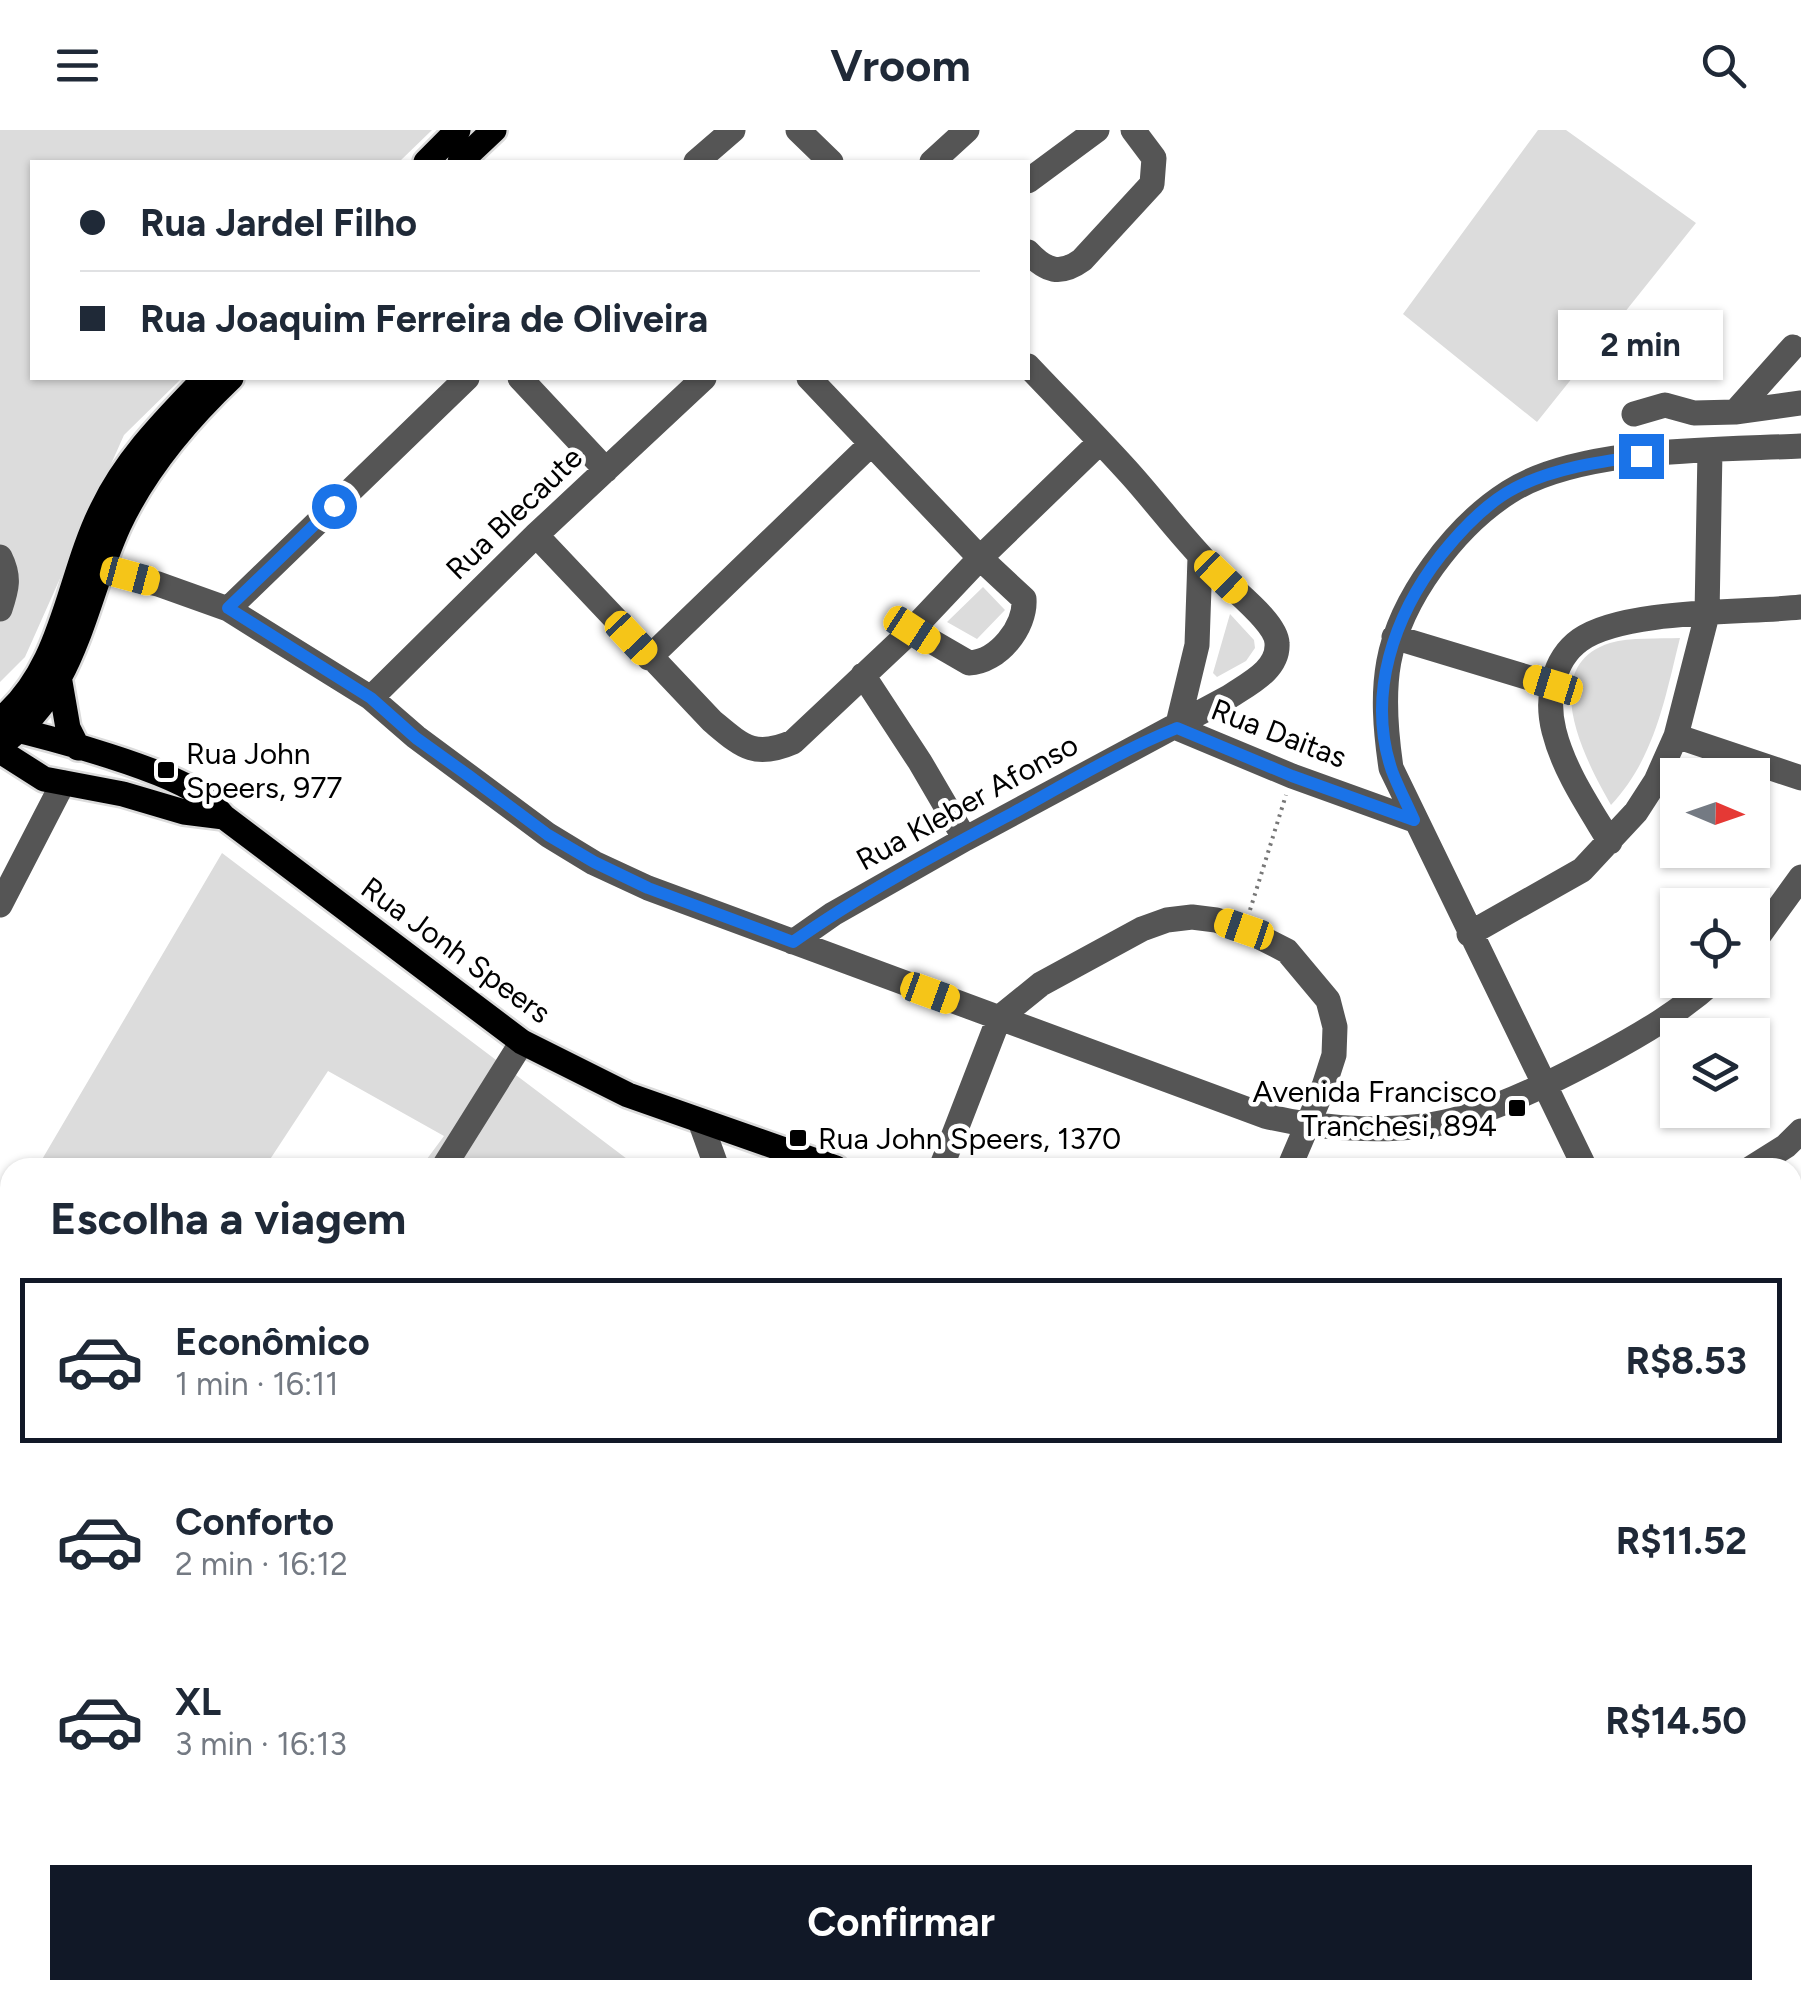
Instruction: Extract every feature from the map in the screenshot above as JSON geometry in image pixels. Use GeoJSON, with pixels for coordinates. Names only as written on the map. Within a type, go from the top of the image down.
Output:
{"type":"FeatureCollection","features":[{"type":"Feature","properties":{"kind":"main road"},"geometry":{"type":"LineString","coordinates":[[428,160],[458,130]]}},
{"type":"Feature","properties":{"kind":"main road"},"geometry":{"type":"LineString","coordinates":[[462,160],[494,130]]}},
{"type":"Feature","properties":{"kind":"main road"},"geometry":{"type":"LineString","coordinates":[[4,735],[40,711],[60,682],[100,512],[122,471],[150,435],[203,380]]}},
{"type":"Feature","properties":{"kind":"main road"},"geometry":{"type":"LineString","coordinates":[[4,735],[35,684],[90,567],[157,461],[229,380]]}},
{"type":"Feature","properties":{"kind":"main road"},"geometry":{"type":"LineString","coordinates":[[60,682],[68,728],[78,748]]}},
{"type":"Feature","properties":{"kind":"main road","name":"Rua Jonh Speers"},"geometry":{"type":"LineString","coordinates":[[4,735],[78,748],[163,776],[206,798],[224,817],[522,1042],[628,1095],[807,1158]]}},
{"type":"Feature","properties":{"kind":"main road","name":"Rua Jonh Speers"},"geometry":{"type":"LineString","coordinates":[[4,735],[53,781],[124,794],[184,812],[224,817]]}},
{"type":"Feature","properties":{"kind":"main road"},"geometry":{"type":"LineString","coordinates":[[0,777],[53,781]]}},
{"type":"Feature","properties":{"kind":"street"},"geometry":{"type":"LineString","coordinates":[[698,160],[733,130]]}},
{"type":"Feature","properties":{"kind":"street"},"geometry":{"type":"LineString","coordinates":[[798,130],[829,160]]}},
{"type":"Feature","properties":{"kind":"street"},"geometry":{"type":"LineString","coordinates":[[934,160],[967,130]]}},
{"type":"Feature","properties":{"kind":"street"},"geometry":{"type":"LineString","coordinates":[[1030,180],[1097,130]]}},
{"type":"Feature","properties":{"kind":"street"},"geometry":{"type":"LineString","coordinates":[[1030,254],[1045,268],[1061,272],[1070,268],[1152,184],[1154,158],[1133,130]]}},
{"type":"Feature","properties":{"kind":"street"},"geometry":{"type":"LineString","coordinates":[[1736,412],[1798,346]]}},
{"type":"Feature","properties":{"kind":"street","name":"Rua Kleber Afonso"},"geometry":{"type":"LineString","coordinates":[[793,942],[833,914],[965,839],[1145,740],[1177,728],[1265,673],[1274,660],[1278,645],[1262,617],[1200,558],[1030,368]]}},
{"type":"Feature","properties":{"kind":"street"},"geometry":{"type":"LineString","coordinates":[[228,608],[465,380]]}},
{"type":"Feature","properties":{"kind":"street"},"geometry":{"type":"LineString","coordinates":[[522,380],[606,470]]}},
{"type":"Feature","properties":{"kind":"street","name":"Rua Blecaute"},"geometry":{"type":"LineString","coordinates":[[371,698],[536,535],[702,380]]}},
{"type":"Feature","properties":{"kind":"street"},"geometry":{"type":"LineString","coordinates":[[811,380],[1024,599],[1023,621],[988,658],[969,663],[912,630]]}},
{"type":"Feature","properties":{"kind":"street"},"geometry":{"type":"LineString","coordinates":[[1634,414],[1665,405],[1694,413],[1801,404]]}},
{"type":"Feature","properties":{"kind":"street"},"geometry":{"type":"LineString","coordinates":[[536,535],[712,721],[745,748],[777,749],[793,742],[912,630],[1100,442]]}},
{"type":"Feature","properties":{"kind":"street"},"geometry":{"type":"LineString","coordinates":[[649,658],[871,444]]}},
{"type":"Feature","properties":{"kind":"street"},"geometry":{"type":"LineString","coordinates":[[1580,1158],[1391,768],[1384,722],[1384,686],[1394,637],[1413,593],[1438,558],[1458,534],[1511,490],[1545,475],[1596,462],[1710,450],[1801,446]]}},
{"type":"Feature","properties":{"kind":"street"},"geometry":{"type":"LineString","coordinates":[[1469,934],[1582,870],[1636,812],[1656,781],[1676,736],[1707,615],[1710,450]]}},
{"type":"Feature","properties":{"kind":"street"},"geometry":{"type":"LineString","coordinates":[[0,557],[8,573],[0,609]]}},
{"type":"Feature","properties":{"kind":"street"},"geometry":{"type":"LineString","coordinates":[[1177,728],[1197,644],[1200,558]]}},
{"type":"Feature","properties":{"kind":"street"},"geometry":{"type":"LineString","coordinates":[[90,567],[158,584],[228,608],[371,698],[416,738],[519,813],[594,862],[648,888],[1265,1116],[1305,1126],[1360,1128],[1459,1119],[1546,1086],[1695,998]]}},
{"type":"Feature","properties":{"kind":"street"},"geometry":{"type":"LineString","coordinates":[[1610,842],[1578,787],[1554,734],[1550,709],[1553,685],[1566,655],[1580,640],[1602,629],[1647,620],[1801,607]]}},
{"type":"Feature","properties":{"kind":"street"},"geometry":{"type":"LineString","coordinates":[[1394,637],[1553,685]]}},
{"type":"Feature","properties":{"kind":"street"},"geometry":{"type":"LineString","coordinates":[[863,675],[965,839]]}},
{"type":"Feature","properties":{"kind":"street","name":"Rua Daitas"},"geometry":{"type":"LineString","coordinates":[[1177,728],[1292,776],[1414,820]]}},
{"type":"Feature","properties":{"kind":"street"},"geometry":{"type":"LineString","coordinates":[[1676,736],[1801,778]]}},
{"type":"Feature","properties":{"kind":"street"},"geometry":{"type":"LineString","coordinates":[[0,905],[53,781]]}},
{"type":"Feature","properties":{"kind":"street"},"geometry":{"type":"LineString","coordinates":[[1770,921],[1801,877]]}},
{"type":"Feature","properties":{"kind":"street"},"geometry":{"type":"LineString","coordinates":[[945,1158],[999,1018],[1041,984],[1142,929],[1167,920],[1216,920],[1244,929],[1288,951],[1328,1000],[1335,1027],[1334,1055],[1293,1158]]}},
{"type":"Feature","properties":{"kind":"street"},"geometry":{"type":"LineString","coordinates":[[450,1158],[522,1042]]}},
{"type":"Feature","properties":{"kind":"street"},"geometry":{"type":"LineString","coordinates":[[700,1121],[713,1158]]}},
{"type":"Feature","properties":{"kind":"street"},"geometry":{"type":"LineString","coordinates":[[1767,1158],[1801,1131]]}},
{"type":"Feature","properties":{"kind":"path"},"geometry":{"type":"LineString","coordinates":[[1244,929],[1292,776]]}},
{"type":"Feature","properties":{"kind":"shaded area"},"geometry":{"type":"Polygon","coordinates":[[[0,130],[432,130],[401,160],[30,160],[30,380],[180,380],[124,435],[25,657],[0,682],[0,130]]]}},
{"type":"Feature","properties":{"kind":"shaded area"},"geometry":{"type":"Polygon","coordinates":[[[1538,130],[1566,130],[1696,223],[1537,422],[1403,314],[1538,130]]]}},
{"type":"Feature","properties":{"kind":"shaded area"},"geometry":{"type":"Polygon","coordinates":[[[983,587],[1005,610],[977,639],[947,622],[983,587]]]}},
{"type":"Feature","properties":{"kind":"shaded area"},"geometry":{"type":"Polygon","coordinates":[[[1230,614],[1254,640],[1255,648],[1246,661],[1217,677],[1213,673],[1230,614]]]}},
{"type":"Feature","properties":{"kind":"shaded area"},"geometry":{"type":"Polygon","coordinates":[[[1680,638],[1648,747],[1611,805],[1580,742],[1573,717],[1571,694],[1575,673],[1588,655],[1610,643],[1680,638]]]}},
{"type":"Feature","properties":{"kind":"shaded area"},"geometry":{"type":"Polygon","coordinates":[[[222,853],[626,1158],[428,1158],[444,1136],[328,1071],[271,1158],[43,1158],[222,853]]]}},
{"type":"Feature","properties":{"kind":"place","name":"Rua John Speers, 977"},"geometry":{"type":"Point","coordinates":[166,770]}},
{"type":"Feature","properties":{"kind":"place","name":"Avenida Francisco Tranchesi, 894"},"geometry":{"type":"Point","coordinates":[1517,1108]}},
{"type":"Feature","properties":{"kind":"place","name":"Rua John Speers, 1370"},"geometry":{"type":"Point","coordinates":[798,1138]}},
{"type":"Feature","properties":{"kind":"route"},"geometry":{"type":"LineString","coordinates":[[334,506],[228,608],[371,698],[416,738],[548,835],[648,888],[793,942],[833,914],[965,839],[1145,740],[1177,728],[1292,776],[1414,820],[1391,768],[1384,722],[1388,656],[1413,593],[1458,534],[1511,490],[1545,475],[1641,456]]}}]}
